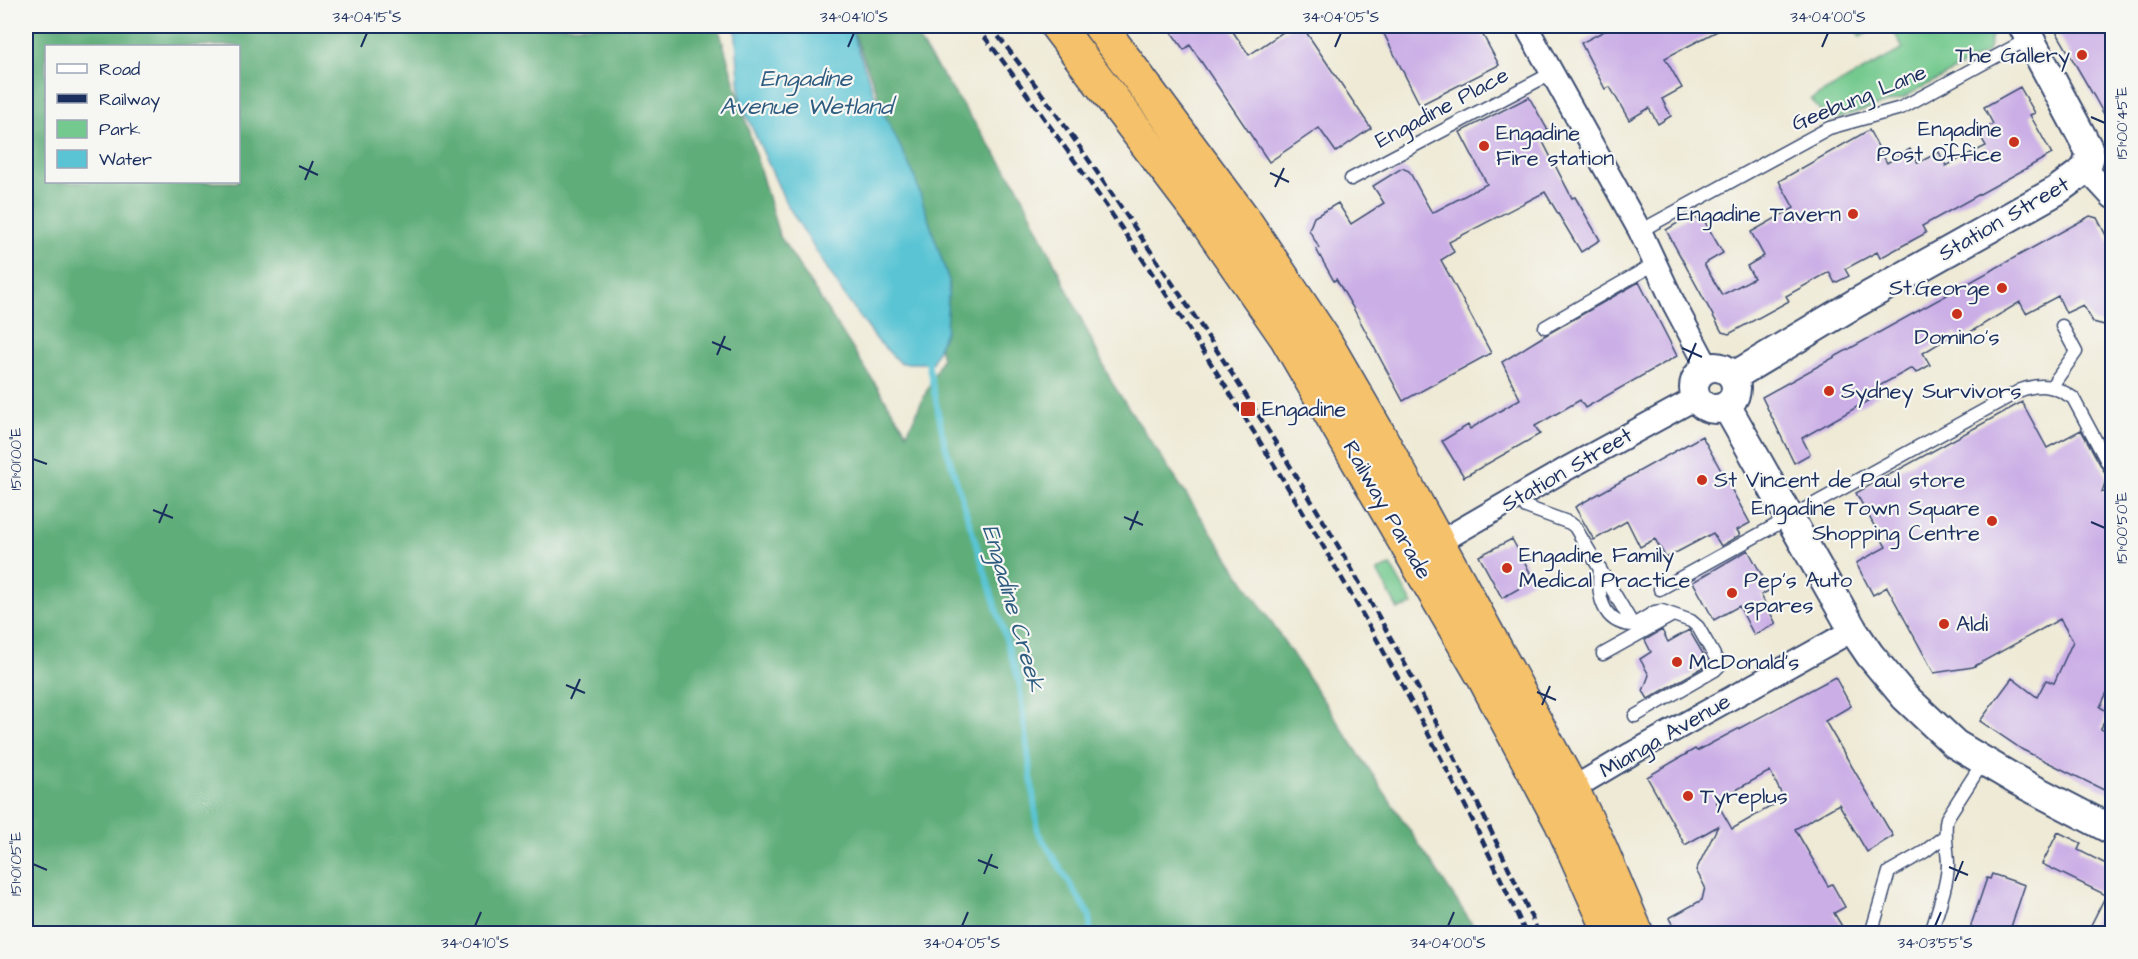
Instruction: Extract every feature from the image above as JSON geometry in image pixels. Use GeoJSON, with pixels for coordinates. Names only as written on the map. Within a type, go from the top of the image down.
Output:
{"type":"FeatureCollection","features":[{"type":"Feature","properties":{"kind":"highway","name":"Railway Parade"},"geometry":{"type":"LineString","coordinates":[[1057,26],[1209,226],[1286,336],[1484,678],[1561,822],[1611,933]]}},
{"type":"Feature","properties":{"kind":"highway","name":"Railway Parade"},"geometry":{"type":"LineString","coordinates":[[1100,26],[1242,218],[1310,319],[1378,433],[1572,789],[1637,933]]}},
{"type":"Feature","properties":{"kind":"street"},"geometry":{"type":"LineString","coordinates":[[1526,26],[1640,231],[1675,306],[1721,372],[1737,390],[1736,396],[1727,407],[1706,408],[1696,398],[1694,390],[1697,377],[1721,372]]}},
{"type":"Feature","properties":{"kind":"street"},"geometry":{"type":"LineString","coordinates":[[2027,32],[2088,148],[2090,156],[2086,169],[2112,197]]}},
{"type":"Feature","properties":{"kind":"street","name":"Station Street"},"geometry":{"type":"LineString","coordinates":[[1721,372],[1856,303],[2056,191],[2086,169]]}},
{"type":"Feature","properties":{"kind":"street","name":"Station Street"},"geometry":{"type":"LineString","coordinates":[[1438,543],[1566,468],[1696,398]]}},
{"type":"Feature","properties":{"kind":"street"},"geometry":{"type":"LineString","coordinates":[[1727,407],[1853,630],[1905,698],[1955,744],[1983,762],[2112,830]]}},
{"type":"Feature","properties":{"kind":"street","name":"Mianga Avenue"},"geometry":{"type":"LineString","coordinates":[[1572,789],[1853,630]]}},
{"type":"Feature","properties":{"kind":"lane","name":"Geebung Lane"},"geometry":{"type":"LineString","coordinates":[[1640,231],[1829,128],[1900,108],[2027,32]]}},
{"type":"Feature","properties":{"kind":"lane","name":"Engadine Place"},"geometry":{"type":"LineString","coordinates":[[1351,179],[1552,73]]}},
{"type":"Feature","properties":{"kind":"lane"},"geometry":{"type":"LineString","coordinates":[[1545,327],[1656,263]]}},
{"type":"Feature","properties":{"kind":"lane"},"geometry":{"type":"LineString","coordinates":[[2051,387],[2076,352],[2062,326]]}},
{"type":"Feature","properties":{"kind":"lane"},"geometry":{"type":"LineString","coordinates":[[1660,589],[2021,390],[2035,385],[2062,390],[2073,398],[2112,471]]}},
{"type":"Feature","properties":{"kind":"lane"},"geometry":{"type":"LineString","coordinates":[[1526,507],[1570,523],[1575,527],[1633,625],[1658,611],[1691,621],[1698,627],[1719,666],[1635,716]]}},
{"type":"Feature","properties":{"kind":"lane"},"geometry":{"type":"LineString","coordinates":[[1603,654],[1673,615]]}},
{"type":"Feature","properties":{"kind":"lane"},"geometry":{"type":"LineString","coordinates":[[1931,933],[1946,881],[1948,863],[1945,824],[1950,811],[1983,762]]}},
{"type":"Feature","properties":{"kind":"lane"},"geometry":{"type":"LineString","coordinates":[[1871,933],[1889,872],[1924,852],[1946,835]]}},
{"type":"Feature","properties":{"kind":"green space"},"geometry":{"type":"Polygon","coordinates":[[[26,26],[718,26],[779,235],[907,433],[942,358],[877,92],[851,26],[909,26],[1018,187],[1112,383],[1478,933],[26,933],[26,26]]]}},
{"type":"Feature","properties":{"kind":"green space"},"geometry":{"type":"Polygon","coordinates":[[[1854,26],[1881,26],[1860,37],[1854,26]]]}},
{"type":"Feature","properties":{"kind":"green space"},"geometry":{"type":"Polygon","coordinates":[[[1891,26],[1990,26],[1993,31],[1988,52],[1903,98],[1828,121],[1811,99],[1903,49],[1891,26]]]}},
{"type":"Feature","properties":{"kind":"green space"},"geometry":{"type":"Polygon","coordinates":[[[1391,566],[1413,605],[1398,609],[1377,571],[1391,566]]]}},
{"type":"Feature","properties":{"kind":"water","name":"Engadine Avenue Wetland"},"geometry":{"type":"Polygon","coordinates":[[[735,26],[850,26],[873,91],[913,173],[949,281],[946,330],[932,363],[900,363],[877,340],[846,298],[786,203],[741,103],[735,26]]]}},
{"type":"Feature","properties":{"kind":"building"},"geometry":{"type":"Polygon","coordinates":[[[1167,26],[1229,26],[1249,55],[1292,26],[1302,26],[1371,128],[1336,152],[1319,128],[1269,162],[1190,45],[1184,50],[1167,26]]]}},
{"type":"Feature","properties":{"kind":"building"},"geometry":{"type":"Polygon","coordinates":[[[1380,26],[1478,26],[1499,65],[1420,105],[1380,26]]]}},
{"type":"Feature","properties":{"kind":"building"},"geometry":{"type":"Polygon","coordinates":[[[1614,26],[1727,26],[1665,58],[1682,88],[1662,99],[1671,116],[1658,124],[1649,108],[1629,120],[1610,87],[1605,89],[1581,43],[1614,26]]]}},
{"type":"Feature","properties":{"kind":"building"},"geometry":{"type":"Polygon","coordinates":[[[2053,26],[2112,26],[2112,129],[2095,98],[2053,26]]]}},
{"type":"Feature","properties":{"kind":"building"},"geometry":{"type":"Polygon","coordinates":[[[2020,87],[2035,113],[2030,115],[2052,154],[1922,226],[1926,233],[1880,258],[1877,252],[1845,269],[1849,276],[1835,283],[1829,272],[1786,296],[1789,301],[1729,334],[1722,332],[1666,230],[1689,216],[1705,222],[1723,253],[1704,264],[1722,295],[1754,278],[1747,266],[1764,256],[1751,232],[1794,208],[1779,181],[1869,130],[1887,163],[1910,149],[1918,163],[1939,152],[1946,166],[1986,146],[1978,132],[1993,124],[1984,107],[2020,87]]]}},
{"type":"Feature","properties":{"kind":"building"},"geometry":{"type":"Polygon","coordinates":[[[1529,97],[1551,136],[1542,140],[1572,198],[1575,197],[1600,240],[1581,252],[1545,192],[1449,242],[1454,252],[1441,260],[1491,353],[1403,401],[1352,306],[1336,279],[1334,281],[1316,249],[1319,248],[1309,230],[1314,217],[1338,203],[1351,224],[1384,203],[1373,186],[1402,168],[1409,171],[1432,213],[1487,184],[1460,132],[1529,97]]]}},
{"type":"Feature","properties":{"kind":"building"},"geometry":{"type":"Polygon","coordinates":[[[2090,216],[2097,218],[2112,247],[2112,327],[2093,322],[2083,305],[2066,313],[2058,296],[2026,313],[2020,302],[1959,339],[1956,333],[1923,353],[1930,365],[1916,373],[1912,368],[1877,387],[1880,394],[1802,438],[1810,454],[1794,463],[1762,397],[2090,216]]]}},
{"type":"Feature","properties":{"kind":"building"},"geometry":{"type":"Polygon","coordinates":[[[1639,282],[1677,356],[1585,408],[1580,400],[1535,426],[1540,434],[1464,477],[1442,441],[1468,425],[1470,429],[1520,399],[1502,362],[1639,282]]]}},
{"type":"Feature","properties":{"kind":"building","name":"Engadine Town Square Shopping Centre"},"geometry":{"type":"Polygon","coordinates":[[[2022,402],[2047,448],[2081,430],[2107,477],[2102,492],[2112,494],[2112,682],[2100,707],[2108,712],[2101,729],[2112,735],[2112,794],[2023,750],[1980,721],[2012,678],[2037,697],[2046,680],[2054,683],[2073,641],[2060,619],[1973,667],[1934,673],[1887,587],[1873,595],[1856,563],[1886,547],[1856,493],[2022,402]]]}},
{"type":"Feature","properties":{"kind":"building"},"geometry":{"type":"Polygon","coordinates":[[[1702,436],[1750,523],[1737,530],[1740,535],[1721,546],[1713,533],[1666,558],[1655,539],[1640,547],[1627,521],[1594,540],[1575,507],[1702,436]]]}},
{"type":"Feature","properties":{"kind":"building","name":"Engadine Family Medical Practice"},"geometry":{"type":"Polygon","coordinates":[[[1512,539],[1534,580],[1502,598],[1479,556],[1512,539]]]}},
{"type":"Feature","properties":{"kind":"building","name":"Pep's Auto spares"},"geometry":{"type":"Polygon","coordinates":[[[1748,550],[1770,590],[1761,595],[1776,624],[1754,635],[1739,606],[1714,620],[1693,582],[1748,550]]]}},
{"type":"Feature","properties":{"kind":"building","name":"McDonald's"},"geometry":{"type":"Polygon","coordinates":[[[1662,630],[1668,642],[1689,630],[1709,664],[1648,699],[1643,691],[1649,675],[1640,659],[1651,652],[1645,640],[1662,630]]]}},
{"type":"Feature","properties":{"kind":"building"},"geometry":{"type":"Polygon","coordinates":[[[1835,677],[1851,706],[1825,721],[1893,836],[1867,852],[1839,804],[1795,829],[1828,886],[1832,884],[1845,907],[1834,913],[1846,933],[1677,933],[1669,918],[1702,900],[1705,887],[1696,870],[1718,826],[1685,845],[1647,777],[1695,749],[1697,751],[1835,677]],[[1770,771],[1716,801],[1732,829],[1784,799],[1770,771]]]}},
{"type":"Feature","properties":{"kind":"building"},"geometry":{"type":"Polygon","coordinates":[[[2058,832],[2081,843],[2078,850],[2112,867],[2112,933],[2087,933],[2106,895],[2042,864],[2058,832]]]}},
{"type":"Feature","properties":{"kind":"building"},"geometry":{"type":"Polygon","coordinates":[[[1992,874],[2025,885],[2009,933],[1972,933],[1971,925],[1987,878],[1990,879],[1992,874]]]}},
{"type":"Feature","properties":{"kind":"waterway","name":"Engadine Creek"},"geometry":{"type":"LineString","coordinates":[[927,357],[944,441],[1019,681],[1038,832],[1090,916],[1090,934]]}},
{"type":"Feature","properties":{"kind":"railway"},"geometry":{"type":"LineString","coordinates":[[976,26],[1032,101],[1133,245],[1281,476],[1357,604],[1428,734],[1526,934]]}},
{"type":"Feature","properties":{"kind":"railway"},"geometry":{"type":"LineString","coordinates":[[990,26],[1056,114],[1160,265],[1316,508],[1411,675],[1456,760],[1539,934]]}},
{"type":"Feature","properties":{"kind":"place","name":"The Gallery"},"geometry":{"type":"Point","coordinates":[2082,55]}},
{"type":"Feature","properties":{"kind":"place","name":"Engadine Post Office"},"geometry":{"type":"Point","coordinates":[2014,142]}},
{"type":"Feature","properties":{"kind":"place","name":"Engadine Fire station"},"geometry":{"type":"Point","coordinates":[1484,146]}},
{"type":"Feature","properties":{"kind":"place","name":"Engadine Tavern"},"geometry":{"type":"Point","coordinates":[1853,214]}},
{"type":"Feature","properties":{"kind":"place","name":"St.George"},"geometry":{"type":"Point","coordinates":[2002,288]}},
{"type":"Feature","properties":{"kind":"place","name":"Domino's"},"geometry":{"type":"Point","coordinates":[1957,314]}},
{"type":"Feature","properties":{"kind":"place","name":"Sydney Survivors"},"geometry":{"type":"Point","coordinates":[1829,391]}},
{"type":"Feature","properties":{"kind":"place","name":"Engadine"},"geometry":{"type":"Point","coordinates":[1248,409]}},
{"type":"Feature","properties":{"kind":"place","name":"St Vincent de Paul store"},"geometry":{"type":"Point","coordinates":[1702,480]}},
{"type":"Feature","properties":{"kind":"place","name":"Engadine Town Square Shopping Centre"},"geometry":{"type":"Point","coordinates":[1992,521]}},
{"type":"Feature","properties":{"kind":"place","name":"Engadine Family Medical Practice"},"geometry":{"type":"Point","coordinates":[1507,568]}},
{"type":"Feature","properties":{"kind":"place","name":"Pep's Auto spares"},"geometry":{"type":"Point","coordinates":[1732,593]}},
{"type":"Feature","properties":{"kind":"place","name":"Aldi"},"geometry":{"type":"Point","coordinates":[1944,624]}},
{"type":"Feature","properties":{"kind":"place","name":"McDonald's"},"geometry":{"type":"Point","coordinates":[1677,662]}},
{"type":"Feature","properties":{"kind":"place","name":"Tyreplus"},"geometry":{"type":"Point","coordinates":[1688,796]}}]}
